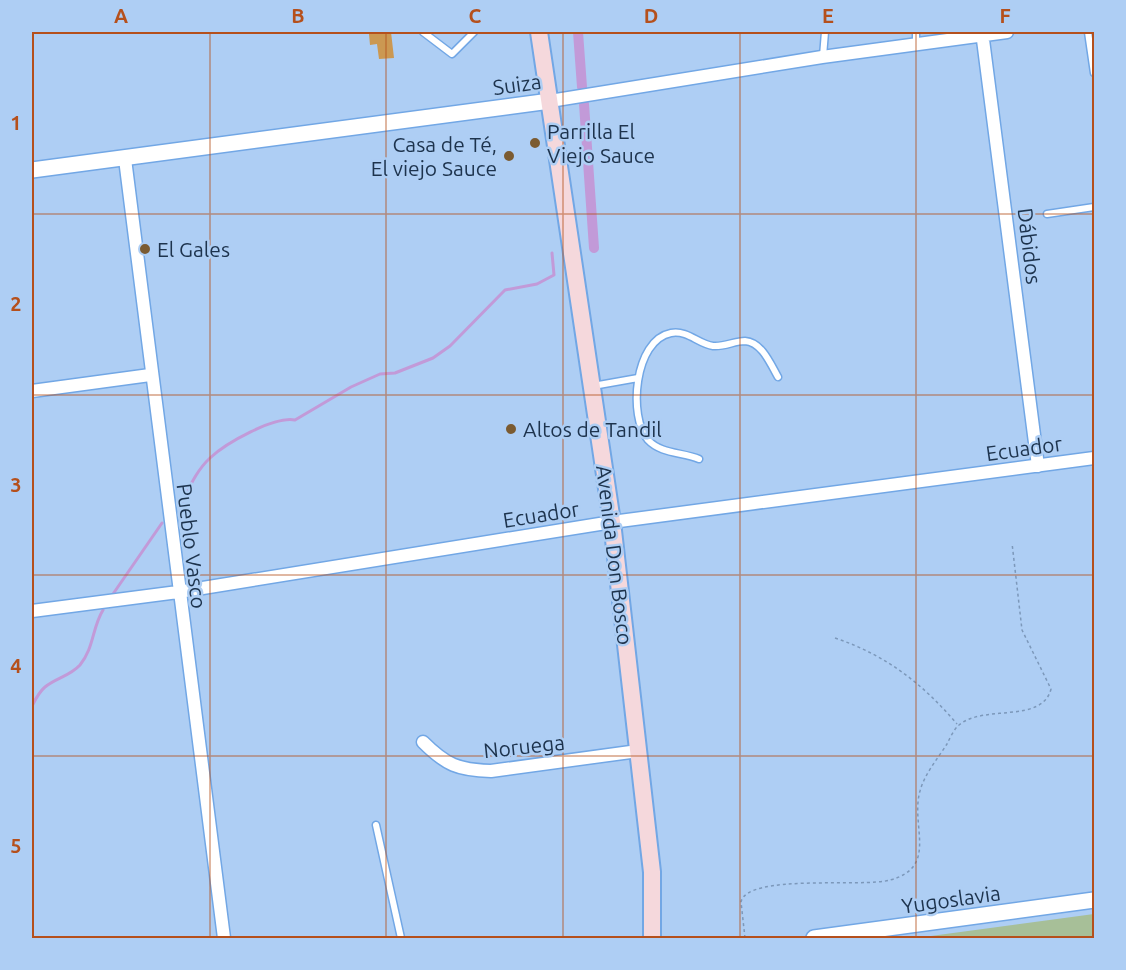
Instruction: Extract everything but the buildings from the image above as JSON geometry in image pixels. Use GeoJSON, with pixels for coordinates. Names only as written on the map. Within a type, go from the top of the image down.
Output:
{"type":"FeatureCollection","features":[{"type":"Feature","properties":{"kind":"main road","name":"Avenida Don Bosco"},"geometry":{"type":"LineString","coordinates":[[539,32],[612,522],[652,872],[652,939]]}},
{"type":"Feature","properties":{"kind":"street","name":"Suiza"},"geometry":{"type":"LineString","coordinates":[[32,170],[550,101],[822,57],[916,38],[1007,32]]}},
{"type":"Feature","properties":{"kind":"street","name":"Dábidos"},"geometry":{"type":"LineString","coordinates":[[983,33],[1038,466]]}},
{"type":"Feature","properties":{"kind":"street","name":"Pueblo Vasco"},"geometry":{"type":"LineString","coordinates":[[125,159],[150,375],[224,939]]}},
{"type":"Feature","properties":{"kind":"street"},"geometry":{"type":"LineString","coordinates":[[32,391],[150,375]]}},
{"type":"Feature","properties":{"kind":"street","name":"Ecuador"},"geometry":{"type":"LineString","coordinates":[[32,611],[178,592],[612,522],[1095,458]]}},
{"type":"Feature","properties":{"kind":"street","name":"Noruega"},"geometry":{"type":"LineString","coordinates":[[423,742],[439,758],[457,768],[471,771],[491,771],[638,751]]}},
{"type":"Feature","properties":{"kind":"street","name":"Yugoslavia"},"geometry":{"type":"LineString","coordinates":[[814,939],[1095,900]]}},
{"type":"Feature","properties":{"kind":"lane"},"geometry":{"type":"LineString","coordinates":[[423,32],[452,54],[474,32]]}},
{"type":"Feature","properties":{"kind":"lane"},"geometry":{"type":"LineString","coordinates":[[822,57],[825,32]]}},
{"type":"Feature","properties":{"kind":"lane"},"geometry":{"type":"LineString","coordinates":[[1088,32],[1095,73]]}},
{"type":"Feature","properties":{"kind":"lane"},"geometry":{"type":"LineString","coordinates":[[1047,214],[1095,207]]}},
{"type":"Feature","properties":{"kind":"lane"},"geometry":{"type":"LineString","coordinates":[[699,459],[656,447],[647,439],[642,430],[639,416],[639,378],[646,350],[662,335],[673,332],[686,333],[707,345],[733,345],[744,341],[752,343],[761,350],[778,377]]}},
{"type":"Feature","properties":{"kind":"lane"},"geometry":{"type":"LineString","coordinates":[[592,386],[639,378]]}},
{"type":"Feature","properties":{"kind":"lane"},"geometry":{"type":"LineString","coordinates":[[376,825],[401,939]]}},
{"type":"Feature","properties":{"kind":"path"},"geometry":{"type":"LineString","coordinates":[[745,939],[741,902],[742,896],[748,891],[791,884],[887,881],[911,869],[919,858],[921,845],[916,807],[920,789],[958,725],[973,717],[1034,708],[1044,705],[1049,699],[1051,689],[1022,630],[1012,543]]}},
{"type":"Feature","properties":{"kind":"path"},"geometry":{"type":"LineString","coordinates":[[835,638],[859,646],[888,661],[919,684],[958,725]]}},
{"type":"Feature","properties":{"kind":"green space"},"geometry":{"type":"Polygon","coordinates":[[[1094,914],[1094,938],[916,938],[1094,914]]]}},
{"type":"Feature","properties":{"kind":"waterway"},"geometry":{"type":"LineString","coordinates":[[578,32],[582,87]]}},
{"type":"Feature","properties":{"kind":"waterway"},"geometry":{"type":"LineString","coordinates":[[584,104],[594,248]]}},
{"type":"Feature","properties":{"kind":"waterway"},"geometry":{"type":"LineString","coordinates":[[182,502],[201,468],[227,445],[263,426],[295,420],[351,387],[380,374],[395,373],[433,358],[450,346],[505,290],[537,284],[554,275],[552,253]]}},
{"type":"Feature","properties":{"kind":"waterway"},"geometry":{"type":"LineString","coordinates":[[113,594],[162,523]]}},
{"type":"Feature","properties":{"kind":"waterway"},"geometry":{"type":"LineString","coordinates":[[32,706],[45,687],[80,665],[88,652],[103,610]]}},
{"type":"Feature","properties":{"kind":"place","name":"Parrilla El Viejo Sauce"},"geometry":{"type":"Point","coordinates":[535,143]}},
{"type":"Feature","properties":{"kind":"place","name":"Casa de Té, El viejo Sauce"},"geometry":{"type":"Point","coordinates":[509,156]}},
{"type":"Feature","properties":{"kind":"place","name":"El Gales"},"geometry":{"type":"Point","coordinates":[145,249]}},
{"type":"Feature","properties":{"kind":"place","name":"Altos de Tandil"},"geometry":{"type":"Point","coordinates":[511,429]}}]}
